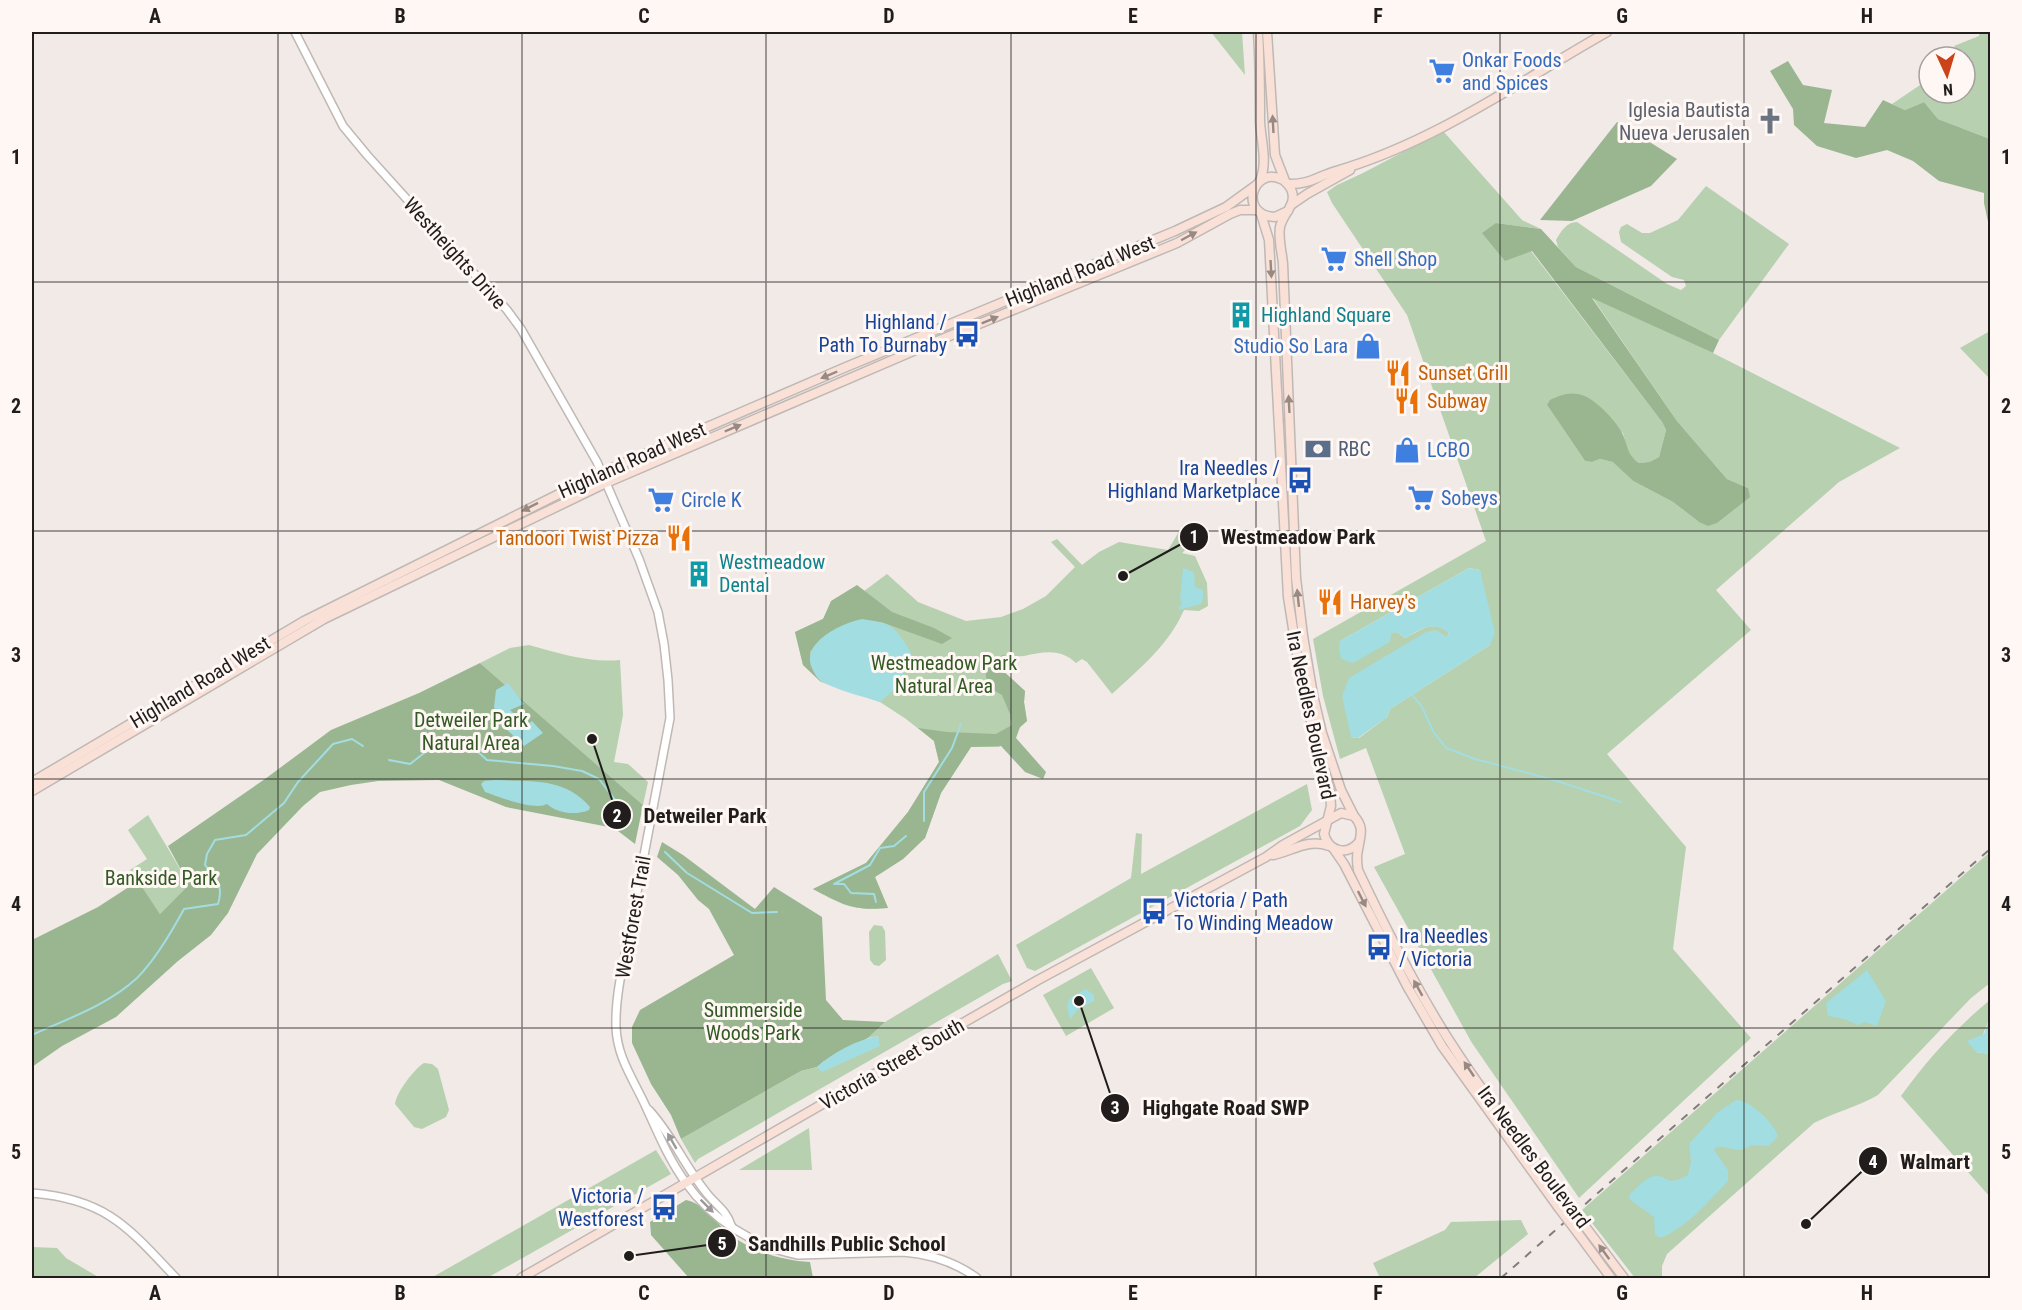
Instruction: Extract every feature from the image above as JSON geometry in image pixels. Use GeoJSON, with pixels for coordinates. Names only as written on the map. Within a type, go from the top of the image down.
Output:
{"type":"FeatureCollection","features":[{"type":"Feature","properties":{"kind":"main road"},"geometry":{"type":"LineString","coordinates":[[1258,32],[1261,73],[1261,137],[1265,165],[1252,198],[1259,212],[1275,217],[1306,194],[1341,176],[1353,167]]}},
{"type":"Feature","properties":{"kind":"main road"},"geometry":{"type":"LineString","coordinates":[[1267,32],[1275,155],[1292,191],[1289,208]]}},
{"type":"Feature","properties":{"kind":"main road"},"geometry":{"type":"LineString","coordinates":[[1258,184],[1268,177],[1277,177],[1287,183],[1309,183],[1353,167],[1439,129],[1607,32]]}},
{"type":"Feature","properties":{"kind":"main road","name":"Highland Road West"},"geometry":{"type":"LineString","coordinates":[[32,782],[304,621],[602,473],[846,367],[1175,231],[1226,207],[1258,184]]}},
{"type":"Feature","properties":{"kind":"main road","name":"Ira Needles Boulevard"},"geometry":{"type":"LineString","coordinates":[[1289,208],[1281,224],[1280,236],[1284,264],[1297,589],[1307,667],[1322,733],[1341,790],[1354,816]]}},
{"type":"Feature","properties":{"kind":"main road","name":"Highland Road West"},"geometry":{"type":"LineString","coordinates":[[32,791],[324,619],[606,483],[915,350],[1177,243],[1230,214],[1240,210],[1259,212]]}},
{"type":"Feature","properties":{"kind":"main road","name":"Ira Needles Boulevard"},"geometry":{"type":"LineString","coordinates":[[1259,212],[1269,240],[1288,597],[1303,693],[1330,792],[1327,821]]}},
{"type":"Feature","properties":{"kind":"main road"},"geometry":{"type":"LineString","coordinates":[[1341,813],[1354,816],[1362,827],[1360,842],[1348,850],[1341,851],[1331,847],[1324,834],[1327,821],[1341,813]]}},
{"type":"Feature","properties":{"kind":"main road","name":"Victoria Street South"},"geometry":{"type":"LineString","coordinates":[[521,1278],[695,1179],[803,1114],[1327,821]]}},
{"type":"Feature","properties":{"kind":"main road","name":"Victoria Street South"},"geometry":{"type":"LineString","coordinates":[[1266,857],[1312,842],[1331,847]]}},
{"type":"Feature","properties":{"kind":"main road","name":"Ira Needles Boulevard"},"geometry":{"type":"LineString","coordinates":[[1360,842],[1357,852],[1358,870],[1417,987],[1448,1038],[1562,1204],[1577,1232],[1611,1278]]}},
{"type":"Feature","properties":{"kind":"main road","name":"Ira Needles Boulevard"},"geometry":{"type":"LineString","coordinates":[[1331,847],[1348,871],[1407,986],[1442,1046],[1562,1204],[1584,1225],[1624,1278]]}},
{"type":"Feature","properties":{"kind":"street","name":"Westheights Drive"},"geometry":{"type":"LineString","coordinates":[[295,32],[343,126],[507,310],[521,329],[606,483]]}},
{"type":"Feature","properties":{"kind":"street","name":"Westforest Trail"},"geometry":{"type":"LineString","coordinates":[[606,483],[650,586],[658,612],[668,680],[670,718],[616,1010],[618,1046],[626,1070],[646,1106],[654,1128],[686,1184],[722,1221],[751,1239],[782,1252],[813,1255],[919,1253],[959,1267],[976,1278]]}},
{"type":"Feature","properties":{"kind":"street","name":"Westforest Trail"},"geometry":{"type":"LineString","coordinates":[[646,1106],[663,1125],[695,1179],[728,1215],[731,1225]]}},
{"type":"Feature","properties":{"kind":"street"},"geometry":{"type":"LineString","coordinates":[[32,1193],[71,1199],[110,1215],[135,1235],[176,1278]]}},
{"type":"Feature","properties":{"kind":"green space"},"geometry":{"type":"Polygon","coordinates":[[[1211,32],[1242,32],[1245,75],[1211,32]]]}},
{"type":"Feature","properties":{"kind":"green space"},"geometry":{"type":"Polygon","coordinates":[[[1980,32],[1990,32],[1990,139],[1938,119],[1926,105],[1977,105],[1977,45],[1956,45],[1979,36],[1980,32]]]}},
{"type":"Feature","properties":{"kind":"green space"},"geometry":{"type":"Polygon","coordinates":[[[1788,61],[1803,85],[1832,90],[1824,123],[1865,127],[1883,100],[1905,110],[1917,105],[1926,105],[1938,119],[1990,139],[1990,231],[1984,193],[1939,181],[1913,161],[1887,150],[1856,158],[1817,146],[1794,125],[1793,109],[1770,71],[1788,61]]]}},
{"type":"Feature","properties":{"kind":"green space"},"geometry":{"type":"Polygon","coordinates":[[[1917,87],[1917,105],[1905,110],[1892,104],[1917,87]]]}},
{"type":"Feature","properties":{"kind":"green space"},"geometry":{"type":"Polygon","coordinates":[[[1617,122],[1677,159],[1651,186],[1572,221],[1540,220],[1617,122]]]}},
{"type":"Feature","properties":{"kind":"green space"},"geometry":{"type":"Polygon","coordinates":[[[1443,131],[1522,220],[1541,229],[1496,223],[1531,251],[1662,422],[1666,430],[1659,457],[1649,462],[1639,463],[1629,455],[1623,433],[1547,405],[1585,461],[1592,462],[1600,459],[1614,462],[1633,481],[1673,502],[1699,522],[1748,488],[1727,479],[1677,421],[1592,297],[1713,353],[1900,448],[1839,482],[1716,590],[1751,630],[1607,754],[1686,847],[1673,949],[1751,1038],[1579,1198],[1472,1043],[1374,867],[1405,854],[1366,748],[1340,759],[1323,696],[1313,639],[1486,541],[1407,315],[1332,203],[1327,192],[1443,131]],[[1469,568],[1340,641],[1397,632],[1405,638],[1432,626],[1449,632],[1447,638],[1351,737],[1359,738],[1387,717],[1390,709],[1490,645],[1480,570],[1469,568]]]}},
{"type":"Feature","properties":{"kind":"green space"},"geometry":{"type":"Polygon","coordinates":[[[1706,186],[1789,244],[1719,340],[1576,267],[1558,247],[1556,240],[1562,230],[1567,225],[1577,222],[1667,284],[1681,290],[1686,286],[1684,280],[1672,277],[1621,242],[1619,232],[1621,227],[1627,224],[1642,233],[1650,233],[1678,220],[1706,186]]]}},
{"type":"Feature","properties":{"kind":"green space"},"geometry":{"type":"Polygon","coordinates":[[[1496,223],[1541,229],[1576,267],[1719,340],[1713,353],[1592,298],[1677,421],[1727,479],[1748,488],[1750,497],[1717,523],[1708,526],[1673,502],[1633,481],[1613,462],[1600,459],[1592,462],[1585,461],[1547,405],[1550,400],[1571,394],[1591,399],[1616,423],[1630,453],[1639,463],[1649,462],[1659,457],[1666,430],[1532,251],[1505,261],[1482,233],[1496,223]]]}},
{"type":"Feature","properties":{"kind":"green space"},"geometry":{"type":"Polygon","coordinates":[[[1990,331],[1990,379],[1960,348],[1990,331]]]}},
{"type":"Feature","properties":{"kind":"green space","name":"Westmeadow Park Natural Area"},"geometry":{"type":"Polygon","coordinates":[[[1183,525],[1197,539],[1182,553],[1195,556],[1207,583],[1208,606],[1199,611],[1184,610],[1162,646],[1112,694],[1087,662],[1082,659],[1076,663],[1058,653],[1045,653],[1012,657],[1004,661],[1001,664],[1002,670],[1025,691],[1027,721],[999,747],[971,747],[941,793],[925,838],[903,859],[875,877],[888,908],[865,909],[848,906],[813,889],[866,863],[908,812],[939,762],[934,741],[906,719],[880,702],[821,682],[803,665],[795,632],[833,614],[887,574],[918,602],[966,621],[1001,617],[1023,609],[1046,596],[1075,567],[1051,542],[1057,539],[1082,565],[1099,552],[1119,542],[1168,550],[1183,525]]]}},
{"type":"Feature","properties":{"kind":"green space"},"geometry":{"type":"Polygon","coordinates":[[[857,585],[892,612],[934,628],[952,638],[942,644],[881,622],[826,636],[810,652],[811,665],[821,682],[803,665],[795,632],[823,619],[831,601],[857,585]]]}},
{"type":"Feature","properties":{"kind":"green space"},"geometry":{"type":"Polygon","coordinates":[[[529,645],[585,659],[620,660],[623,715],[614,762],[628,764],[648,782],[643,805],[480,663],[510,648],[529,645]]]}},
{"type":"Feature","properties":{"kind":"green space"},"geometry":{"type":"Polygon","coordinates":[[[1003,655],[1008,657],[1001,664],[1002,670],[1025,691],[1027,721],[1020,727],[1016,738],[1046,772],[1043,779],[1025,772],[1001,746],[971,747],[941,793],[925,838],[903,859],[875,877],[888,908],[865,909],[849,906],[813,889],[866,863],[908,812],[939,762],[934,741],[918,728],[996,734],[1012,725],[1002,695],[988,687],[984,665],[1003,655]]]}},
{"type":"Feature","properties":{"kind":"green space","name":"Detweiler Park Natural Area"},"geometry":{"type":"Polygon","coordinates":[[[480,663],[643,805],[635,844],[614,828],[506,807],[439,780],[378,781],[320,792],[303,806],[257,854],[228,913],[211,935],[178,961],[116,1017],[62,1046],[32,1067],[32,940],[98,907],[138,881],[160,914],[187,887],[186,879],[168,846],[331,730],[419,693],[480,663]]]}},
{"type":"Feature","properties":{"kind":"green space"},"geometry":{"type":"Polygon","coordinates":[[[1307,784],[1312,810],[1300,826],[1035,971],[1027,968],[1016,945],[1131,878],[1136,833],[1142,834],[1141,874],[1307,784]]]}},
{"type":"Feature","properties":{"kind":"green space","name":"Bankside Park"},"geometry":{"type":"Polygon","coordinates":[[[148,815],[186,879],[187,888],[160,914],[130,870],[147,859],[128,830],[148,815]]]}},
{"type":"Feature","properties":{"kind":"green space","name":"Summerside Woods Park"},"geometry":{"type":"Polygon","coordinates":[[[662,842],[755,909],[774,887],[822,917],[826,1000],[843,1020],[885,1022],[868,1038],[817,1067],[801,1071],[681,1139],[671,1115],[651,1084],[632,1043],[632,1027],[640,1010],[734,955],[709,909],[698,900],[678,875],[657,857],[662,842]]]}},
{"type":"Feature","properties":{"kind":"green space"},"geometry":{"type":"Polygon","coordinates":[[[1990,852],[1990,983],[1971,998],[1878,1095],[1814,1123],[1667,1254],[1662,1266],[1662,1278],[1635,1278],[1582,1210],[1990,852]]]}},
{"type":"Feature","properties":{"kind":"green space"},"geometry":{"type":"Polygon","coordinates":[[[874,925],[882,926],[885,931],[886,960],[879,966],[874,965],[870,960],[869,932],[874,925]]]}},
{"type":"Feature","properties":{"kind":"green space"},"geometry":{"type":"Polygon","coordinates":[[[998,954],[1012,981],[1003,984],[698,1159],[695,1163],[681,1139],[801,1071],[817,1067],[823,1071],[879,1046],[878,1036],[868,1038],[885,1022],[998,954]]]}},
{"type":"Feature","properties":{"kind":"green space"},"geometry":{"type":"Polygon","coordinates":[[[1091,968],[1114,1008],[1066,1036],[1043,995],[1091,968]]]}},
{"type":"Feature","properties":{"kind":"green space"},"geometry":{"type":"Polygon","coordinates":[[[1990,1000],[1990,1017],[1976,1052],[1990,1054],[1990,1197],[1901,1096],[1942,1045],[1990,1000]]]}},
{"type":"Feature","properties":{"kind":"green space"},"geometry":{"type":"Polygon","coordinates":[[[424,1063],[432,1064],[438,1069],[449,1110],[446,1117],[422,1129],[414,1127],[395,1104],[406,1082],[424,1063]]]}},
{"type":"Feature","properties":{"kind":"green space"},"geometry":{"type":"Polygon","coordinates":[[[809,1128],[812,1170],[739,1170],[809,1128]]]}},
{"type":"Feature","properties":{"kind":"green space"},"geometry":{"type":"Polygon","coordinates":[[[656,1150],[671,1174],[487,1278],[431,1278],[656,1150]]]}},
{"type":"Feature","properties":{"kind":"green space"},"geometry":{"type":"Polygon","coordinates":[[[686,1200],[703,1208],[726,1231],[755,1249],[777,1257],[810,1262],[813,1278],[689,1278],[651,1235],[650,1222],[686,1200]]]}},
{"type":"Feature","properties":{"kind":"green space"},"geometry":{"type":"Polygon","coordinates":[[[1521,1220],[1528,1234],[1474,1278],[1380,1278],[1373,1263],[1445,1230],[1451,1222],[1521,1220]]]}},
{"type":"Feature","properties":{"kind":"green space"},"geometry":{"type":"Polygon","coordinates":[[[32,1247],[57,1248],[66,1258],[100,1278],[32,1278],[32,1247]]]}},
{"type":"Feature","properties":{"kind":"water"},"geometry":{"type":"Polygon","coordinates":[[[1183,568],[1194,572],[1195,587],[1203,590],[1203,599],[1201,604],[1178,610],[1182,603],[1180,599],[1183,568]]]}},
{"type":"Feature","properties":{"kind":"water"},"geometry":{"type":"Polygon","coordinates":[[[1469,568],[1480,570],[1495,633],[1490,645],[1390,709],[1387,717],[1358,738],[1351,737],[1342,696],[1349,678],[1426,632],[1436,630],[1447,637],[1449,633],[1432,626],[1405,638],[1397,632],[1391,634],[1390,642],[1353,663],[1341,659],[1340,641],[1469,568]]]}},
{"type":"Feature","properties":{"kind":"water"},"geometry":{"type":"Polygon","coordinates":[[[862,619],[890,626],[911,653],[913,667],[905,671],[897,687],[880,702],[843,691],[819,680],[810,659],[812,650],[825,635],[834,629],[862,619]]]}},
{"type":"Feature","properties":{"kind":"water"},"geometry":{"type":"Polygon","coordinates":[[[508,683],[524,704],[510,710],[527,725],[532,721],[543,733],[524,746],[504,727],[494,707],[496,690],[508,683]]]}},
{"type":"Feature","properties":{"kind":"water"},"geometry":{"type":"Polygon","coordinates":[[[484,781],[547,783],[558,786],[580,797],[590,807],[584,812],[566,813],[547,804],[534,806],[485,792],[481,784],[484,781]]]}},
{"type":"Feature","properties":{"kind":"water"},"geometry":{"type":"Polygon","coordinates":[[[1867,970],[1886,1001],[1877,1026],[1865,1022],[1858,1025],[1828,1016],[1826,1003],[1867,970]]]}},
{"type":"Feature","properties":{"kind":"water"},"geometry":{"type":"Polygon","coordinates":[[[1086,989],[1094,995],[1094,1001],[1077,1010],[1070,1019],[1069,1000],[1086,989]]]}},
{"type":"Feature","properties":{"kind":"water"},"geometry":{"type":"Polygon","coordinates":[[[1990,1017],[1990,1054],[1976,1052],[1967,1041],[1984,1034],[1990,1017]]]}},
{"type":"Feature","properties":{"kind":"water"},"geometry":{"type":"Polygon","coordinates":[[[878,1036],[880,1046],[822,1072],[817,1067],[846,1047],[878,1036]]]}},
{"type":"Feature","properties":{"kind":"water"},"geometry":{"type":"Polygon","coordinates":[[[1736,1100],[1748,1104],[1761,1113],[1778,1136],[1769,1146],[1751,1145],[1741,1150],[1715,1148],[1714,1150],[1728,1170],[1728,1181],[1680,1227],[1661,1238],[1655,1235],[1654,1217],[1629,1199],[1630,1194],[1651,1177],[1660,1176],[1671,1181],[1688,1175],[1691,1162],[1689,1144],[1718,1112],[1736,1100]]]}},
{"type":"Feature","properties":{"kind":"waterway"},"geometry":{"type":"LineString","coordinates":[[1412,695],[1421,705],[1433,731],[1446,748],[1475,759],[1554,780],[1621,802]]}},
{"type":"Feature","properties":{"kind":"waterway"},"geometry":{"type":"LineString","coordinates":[[924,821],[924,792],[952,748],[961,724]]}},
{"type":"Feature","properties":{"kind":"waterway"},"geometry":{"type":"LineString","coordinates":[[389,760],[410,764],[437,743],[460,736],[487,760],[553,766],[582,771],[599,779],[630,819]]}},
{"type":"Feature","properties":{"kind":"waterway"},"geometry":{"type":"LineString","coordinates":[[32,1035],[87,1011],[126,988],[151,963],[184,909],[218,904],[219,887],[216,878],[205,865],[207,854],[215,840],[246,835],[284,803],[298,782],[333,744],[352,739],[363,746]]}},
{"type":"Feature","properties":{"kind":"waterway"},"geometry":{"type":"LineString","coordinates":[[834,884],[870,865],[880,848],[894,846],[906,836]]}},
{"type":"Feature","properties":{"kind":"waterway"},"geometry":{"type":"LineString","coordinates":[[665,852],[687,873],[752,913],[777,912]]}},
{"type":"Feature","properties":{"kind":"waterway"},"geometry":{"type":"LineString","coordinates":[[836,884],[844,884],[851,893],[874,894],[876,902]]}},
{"type":"Feature","properties":{"kind":"railway"},"geometry":{"type":"LineString","coordinates":[[1501,1278],[1990,849]]}},
{"type":"Feature","properties":{"kind":"place","name":"Onkar Foods and Spices"},"geometry":{"type":"Point","coordinates":[1442,71]}},
{"type":"Feature","properties":{"kind":"place","name":"Iglesia Bautista Nueva Jerusalen"},"geometry":{"type":"Point","coordinates":[1770,121]}},
{"type":"Feature","properties":{"kind":"place","name":"Shell Shop"},"geometry":{"type":"Point","coordinates":[1334,259]}},
{"type":"Feature","properties":{"kind":"place","name":"Highland Square"},"geometry":{"type":"Point","coordinates":[1241,315]}},
{"type":"Feature","properties":{"kind":"place","name":"Highland / Path To Burnaby"},"geometry":{"type":"Point","coordinates":[967,334]}},
{"type":"Feature","properties":{"kind":"place","name":"Studio So Lara"},"geometry":{"type":"Point","coordinates":[1368,346]}},
{"type":"Feature","properties":{"kind":"place","name":"Sunset Grill"},"geometry":{"type":"Point","coordinates":[1398,373]}},
{"type":"Feature","properties":{"kind":"place","name":"Subway"},"geometry":{"type":"Point","coordinates":[1407,401]}},
{"type":"Feature","properties":{"kind":"place","name":"RBC"},"geometry":{"type":"Point","coordinates":[1318,449]}},
{"type":"Feature","properties":{"kind":"place","name":"LCBO"},"geometry":{"type":"Point","coordinates":[1407,450]}},
{"type":"Feature","properties":{"kind":"place","name":"Ira Needles / Highland Marketplace"},"geometry":{"type":"Point","coordinates":[1300,480]}},
{"type":"Feature","properties":{"kind":"place","name":"Sobeys"},"geometry":{"type":"Point","coordinates":[1421,498]}},
{"type":"Feature","properties":{"kind":"place","name":"Circle K"},"geometry":{"type":"Point","coordinates":[661,500]}},
{"type":"Feature","properties":{"kind":"place","name":"Tandoori Twist Pizza"},"geometry":{"type":"Point","coordinates":[679,538]}},
{"type":"Feature","properties":{"kind":"place","name":"Westmeadow Dental"},"geometry":{"type":"Point","coordinates":[699,574]}},
{"type":"Feature","properties":{"kind":"place","name":"Westmeadow Park"},"geometry":{"type":"Point","coordinates":[1123,576]}},
{"type":"Feature","properties":{"kind":"place","name":"Harvey's"},"geometry":{"type":"Point","coordinates":[1330,602]}},
{"type":"Feature","properties":{"kind":"place","name":"Detweiler Park"},"geometry":{"type":"Point","coordinates":[592,739]}},
{"type":"Feature","properties":{"kind":"place","name":"Victoria / Path To Winding Meadow"},"geometry":{"type":"Point","coordinates":[1154,911]}},
{"type":"Feature","properties":{"kind":"place","name":"Ira Needles / Victoria"},"geometry":{"type":"Point","coordinates":[1379,947]}},
{"type":"Feature","properties":{"kind":"place","name":"Highgate Road SWP"},"geometry":{"type":"Point","coordinates":[1079,1001]}},
{"type":"Feature","properties":{"kind":"place","name":"Victoria / Westforest"},"geometry":{"type":"Point","coordinates":[664,1207]}},
{"type":"Feature","properties":{"kind":"place","name":"Walmart"},"geometry":{"type":"Point","coordinates":[1806,1224]}},
{"type":"Feature","properties":{"kind":"place","name":"Sandhills Public School"},"geometry":{"type":"Point","coordinates":[629,1256]}}]}
